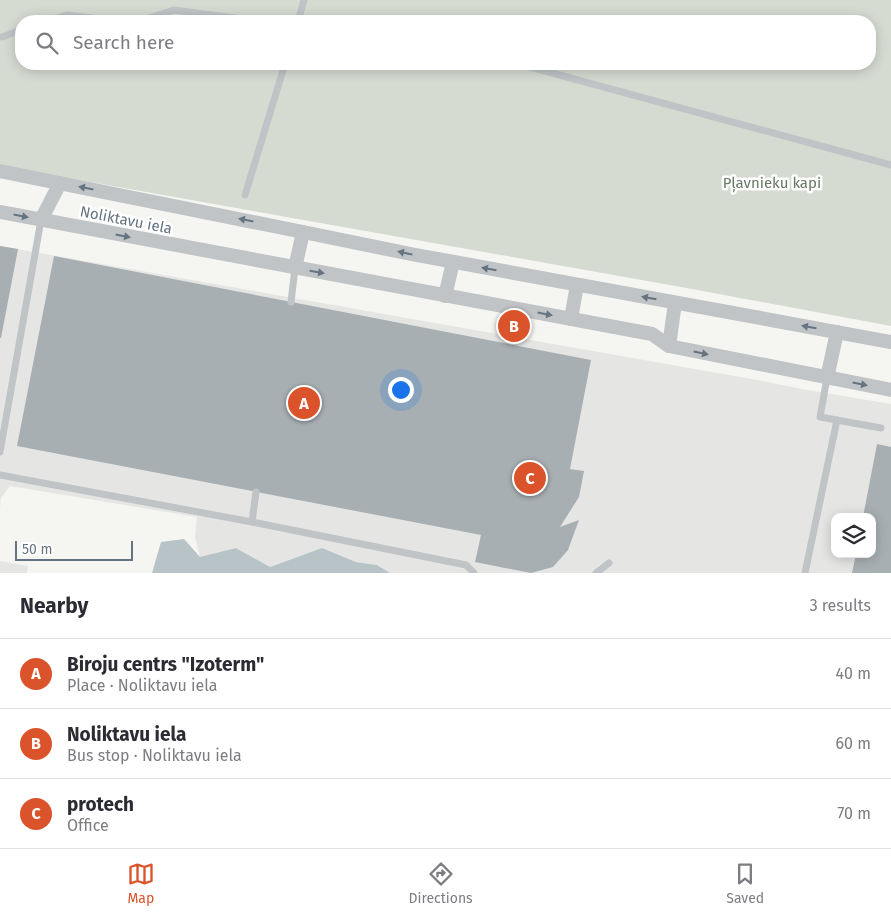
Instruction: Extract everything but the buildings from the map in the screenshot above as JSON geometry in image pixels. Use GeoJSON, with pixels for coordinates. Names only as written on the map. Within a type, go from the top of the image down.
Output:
{"type":"FeatureCollection","features":[{"type":"Feature","properties":{"kind":"street","name":"Noliktavu iela"},"geometry":{"type":"LineString","coordinates":[[0,171],[453,262],[891,342]]}},
{"type":"Feature","properties":{"kind":"street"},"geometry":{"type":"LineString","coordinates":[[41,220],[60,183]]}},
{"type":"Feature","properties":{"kind":"street","name":"Noliktavu iela"},"geometry":{"type":"LineString","coordinates":[[0,212],[652,334],[669,346],[891,390]]}},
{"type":"Feature","properties":{"kind":"street"},"geometry":{"type":"LineString","coordinates":[[295,268],[304,232]]}},
{"type":"Feature","properties":{"kind":"street"},"geometry":{"type":"LineString","coordinates":[[445,296],[453,262]]}},
{"type":"Feature","properties":{"kind":"street"},"geometry":{"type":"LineString","coordinates":[[571,319],[577,285]]}},
{"type":"Feature","properties":{"kind":"street"},"geometry":{"type":"LineString","coordinates":[[669,346],[675,303]]}},
{"type":"Feature","properties":{"kind":"street"},"geometry":{"type":"LineString","coordinates":[[827,378],[837,332]]}},
{"type":"Feature","properties":{"kind":"lane"},"geometry":{"type":"LineString","coordinates":[[300,15],[304,0]]}},
{"type":"Feature","properties":{"kind":"lane"},"geometry":{"type":"LineString","coordinates":[[158,15],[174,10],[212,15]]}},
{"type":"Feature","properties":{"kind":"lane"},"geometry":{"type":"LineString","coordinates":[[2,37],[15,32]]}},
{"type":"Feature","properties":{"kind":"lane"},"geometry":{"type":"LineString","coordinates":[[245,195],[283,70]]}},
{"type":"Feature","properties":{"kind":"lane"},"geometry":{"type":"LineString","coordinates":[[540,70],[891,165]]}},
{"type":"Feature","properties":{"kind":"lane"},"geometry":{"type":"LineString","coordinates":[[0,452],[41,220]]}},
{"type":"Feature","properties":{"kind":"lane"},"geometry":{"type":"LineString","coordinates":[[291,302],[295,268]]}},
{"type":"Feature","properties":{"kind":"lane"},"geometry":{"type":"LineString","coordinates":[[827,378],[820,417],[881,428]]}},
{"type":"Feature","properties":{"kind":"lane"},"geometry":{"type":"LineString","coordinates":[[805,573],[837,420]]}},
{"type":"Feature","properties":{"kind":"lane"},"geometry":{"type":"LineString","coordinates":[[0,475],[252,522],[466,565],[474,573]]}},
{"type":"Feature","properties":{"kind":"lane"},"geometry":{"type":"LineString","coordinates":[[252,522],[256,492]]}},
{"type":"Feature","properties":{"kind":"lane"},"geometry":{"type":"LineString","coordinates":[[596,573],[609,563]]}},
{"type":"Feature","properties":{"kind":"shaded area"},"geometry":{"type":"Polygon","coordinates":[[[0,246],[891,404],[891,573],[390,573],[377,565],[356,562],[322,548],[270,567],[236,548],[200,558],[195,536],[197,517],[10,486],[1,498],[0,508],[0,246]]]}},
{"type":"Feature","properties":{"kind":"shaded area"},"geometry":{"type":"Polygon","coordinates":[[[184,539],[200,557],[236,548],[270,567],[322,548],[356,562],[377,565],[390,573],[152,573],[161,542],[184,539]]]}},
{"type":"Feature","properties":{"kind":"shaded area"},"geometry":{"type":"Polygon","coordinates":[[[0,561],[28,566],[27,573],[0,573],[0,561]]]}},
{"type":"Feature","properties":{"kind":"green space","name":"Pļavnieku kapi"},"geometry":{"type":"Polygon","coordinates":[[[0,0],[891,0],[891,326],[0,166],[0,0]]]}},
{"type":"Feature","properties":{"kind":"place","name":"Noliktavu iela"},"geometry":{"type":"Point","coordinates":[514,326]}},
{"type":"Feature","properties":{"kind":"place","name":"Biroju centrs \"Izoterm\""},"geometry":{"type":"Point","coordinates":[304,403]}},
{"type":"Feature","properties":{"kind":"place","name":"protech"},"geometry":{"type":"Point","coordinates":[530,478]}}]}
